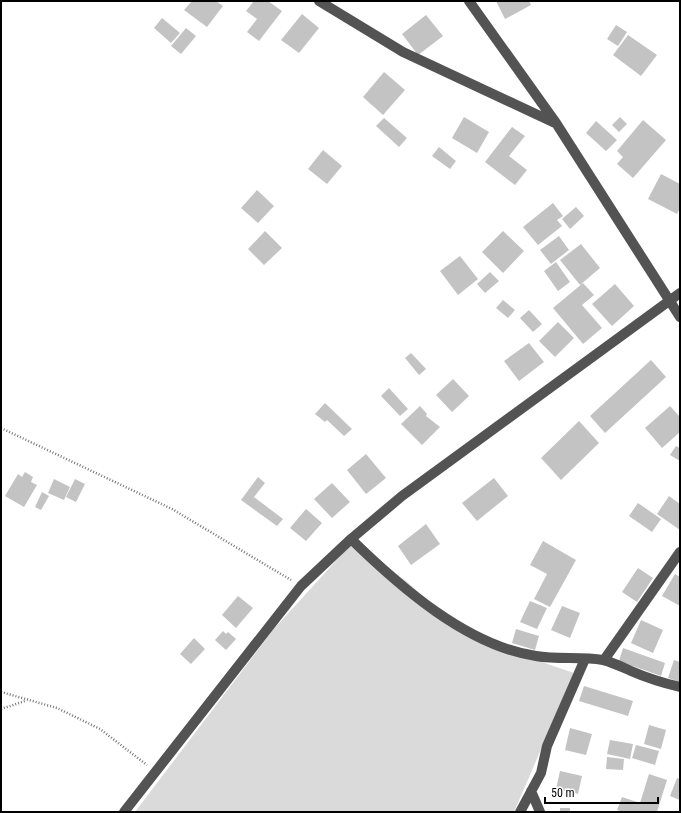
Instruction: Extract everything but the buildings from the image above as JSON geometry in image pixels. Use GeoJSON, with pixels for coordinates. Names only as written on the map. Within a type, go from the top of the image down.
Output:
{"type":"FeatureCollection","features":[{"type":"Feature","properties":{"kind":"street"},"geometry":{"type":"LineString","coordinates":[[320,1],[403,52],[556,123]]}},
{"type":"Feature","properties":{"kind":"street"},"geometry":{"type":"LineString","coordinates":[[468,1],[556,123],[680,317]]}},
{"type":"Feature","properties":{"kind":"street"},"geometry":{"type":"LineString","coordinates":[[124,812],[301,586],[351,539],[402,496],[680,293]]}},
{"type":"Feature","properties":{"kind":"street"},"geometry":{"type":"LineString","coordinates":[[351,539],[376,564],[424,603],[469,633],[509,649],[536,656],[604,660],[656,682],[680,687]]}},
{"type":"Feature","properties":{"kind":"street"},"geometry":{"type":"LineString","coordinates":[[604,660],[680,552]]}},
{"type":"Feature","properties":{"kind":"street"},"geometry":{"type":"LineString","coordinates":[[520,812],[541,773],[547,746],[586,659]]}},
{"type":"Feature","properties":{"kind":"street"},"geometry":{"type":"LineString","coordinates":[[531,792],[540,812]]}},
{"type":"Feature","properties":{"kind":"path"},"geometry":{"type":"LineString","coordinates":[[1,428],[172,509],[301,586]]}},
{"type":"Feature","properties":{"kind":"path"},"geometry":{"type":"LineString","coordinates":[[1,692],[25,700],[58,708],[100,729],[156,772]]}},
{"type":"Feature","properties":{"kind":"path"},"geometry":{"type":"LineString","coordinates":[[1,709],[25,700]]}},
{"type":"Feature","properties":{"kind":"shaded area"},"geometry":{"type":"Polygon","coordinates":[[[354,541],[406,581],[443,614],[524,656],[574,673],[514,812],[135,812],[273,630],[354,541]]]}}]}
